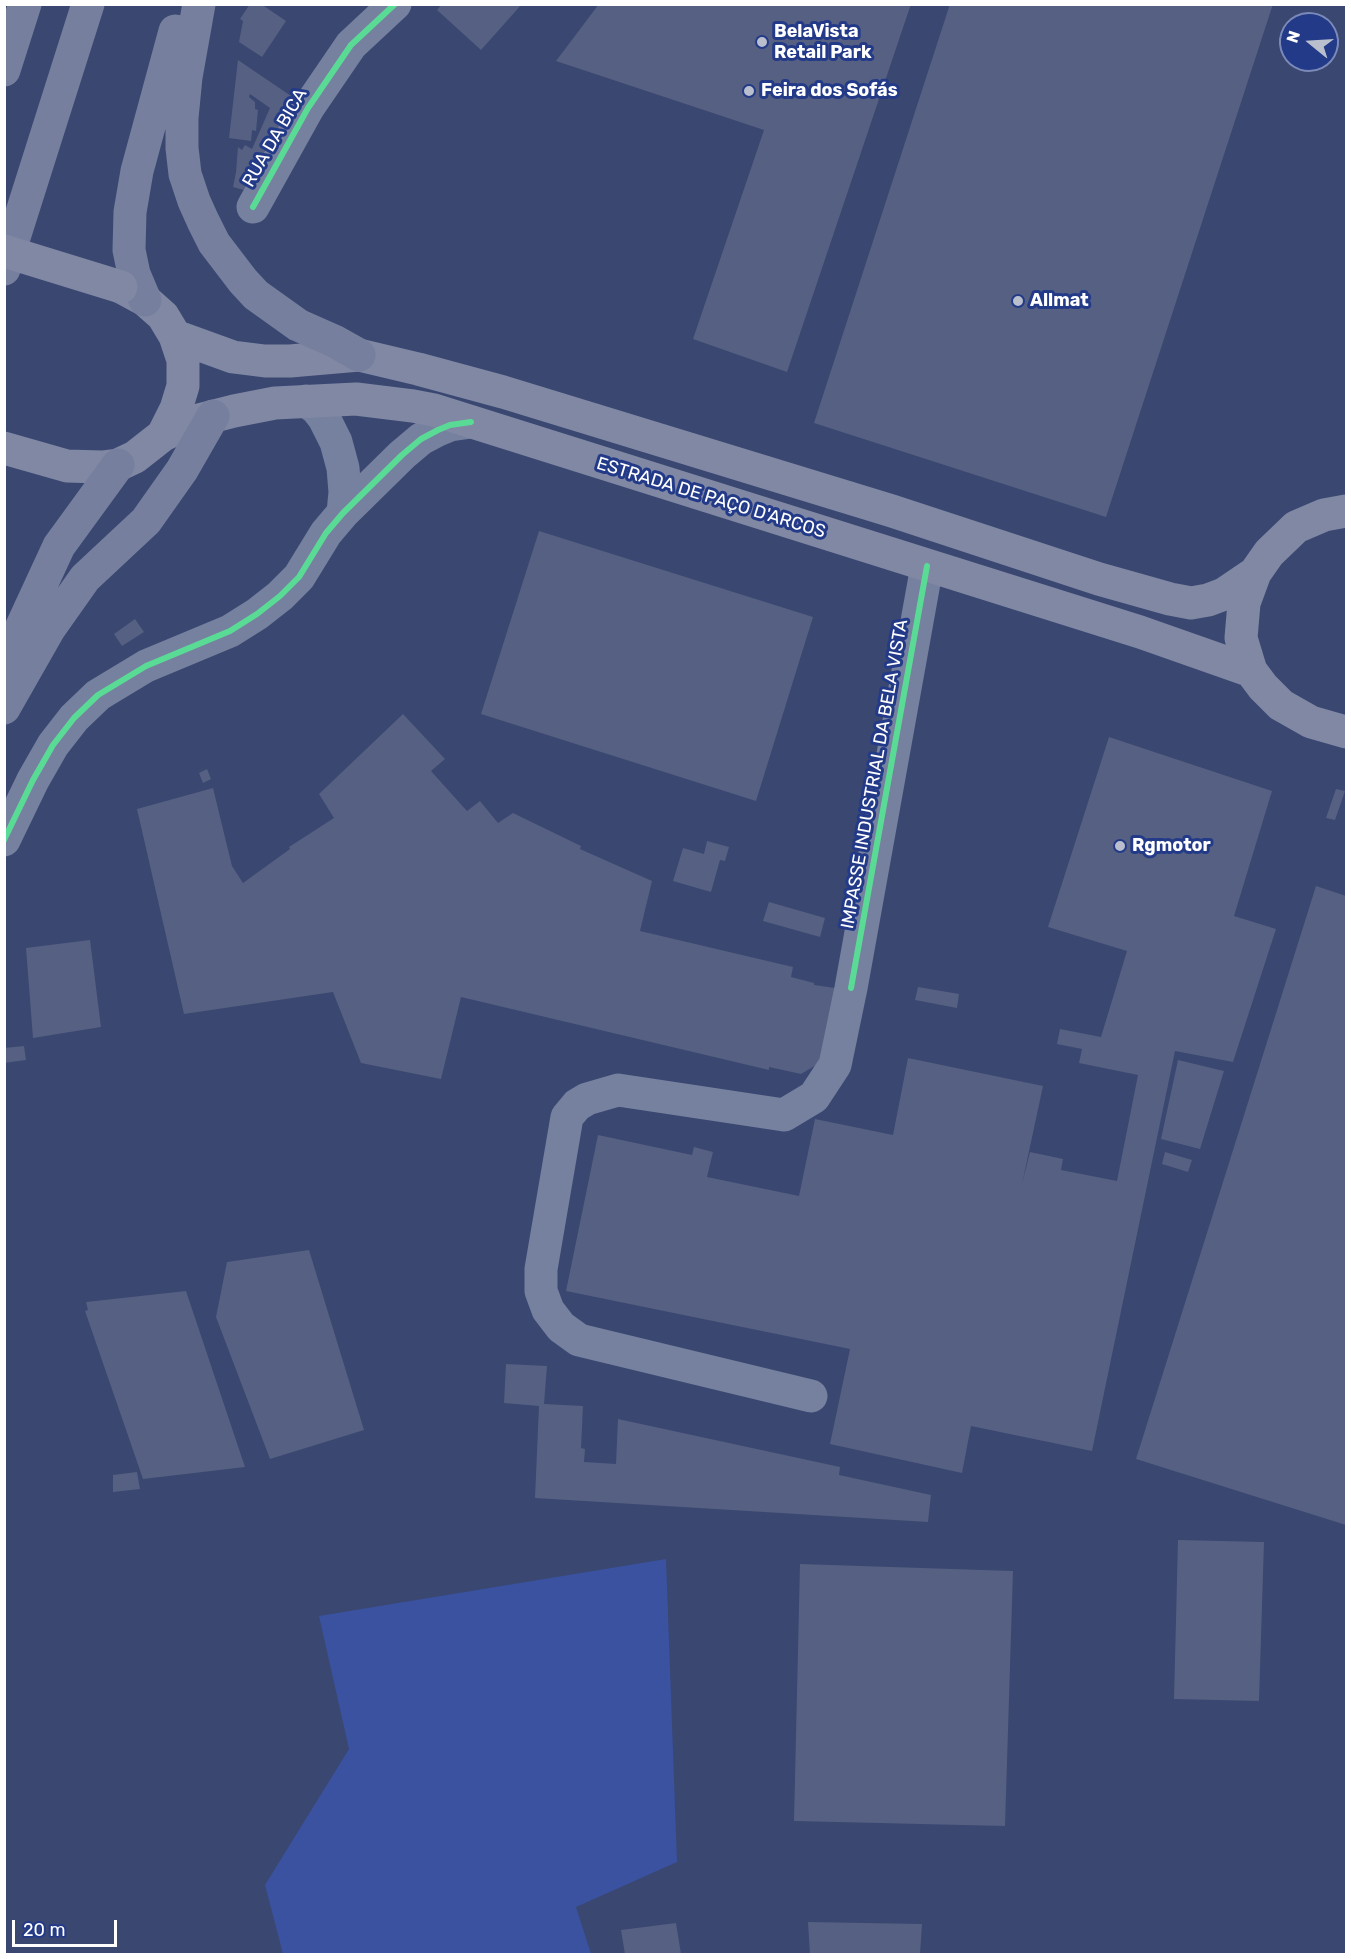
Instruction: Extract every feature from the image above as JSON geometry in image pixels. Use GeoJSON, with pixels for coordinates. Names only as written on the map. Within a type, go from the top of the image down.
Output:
{"type":"FeatureCollection","features":[{"type":"Feature","properties":{"kind":"highway"},"geometry":{"type":"LineString","coordinates":[[4,70],[25,4]]}},
{"type":"Feature","properties":{"kind":"highway"},"geometry":{"type":"LineString","coordinates":[[4,268],[88,4]]}},
{"type":"Feature","properties":{"kind":"highway"},"geometry":{"type":"LineString","coordinates":[[133,293],[134,274],[129,250],[130,212],[137,171],[182,4]]}},
{"type":"Feature","properties":{"kind":"highway"},"geometry":{"type":"LineString","coordinates":[[199,4],[186,77],[182,148],[185,174],[202,221],[214,243],[256,295],[298,325],[359,355]]}},
{"type":"Feature","properties":{"kind":"highway"},"geometry":{"type":"LineString","coordinates":[[4,708],[49,629],[85,578],[146,521],[182,470],[213,416]]}},
{"type":"Feature","properties":{"kind":"highway"},"geometry":{"type":"LineString","coordinates":[[4,665],[59,546],[118,465]]}},
{"type":"Feature","properties":{"kind":"main road","name":"ESTRADA DE PAÇO D'ARCOS"},"geometry":{"type":"LineString","coordinates":[[4,251],[133,293],[163,316],[175,336],[183,360],[183,386],[176,410],[163,435]]}},
{"type":"Feature","properties":{"kind":"main road"},"geometry":{"type":"LineString","coordinates":[[175,336],[233,357],[254,360],[290,361],[359,355],[515,396],[892,510],[1099,579],[1170,600],[1191,603],[1208,600],[1224,594],[1255,573]]}},
{"type":"Feature","properties":{"kind":"main road","name":"ESTRADA DE PAÇO D'ARCOS"},"geometry":{"type":"LineString","coordinates":[[4,448],[68,466],[102,467],[118,465],[135,457],[163,435],[191,422],[213,416],[275,403],[356,399],[390,402],[434,410],[1140,632],[1251,670]]}},
{"type":"Feature","properties":{"kind":"main road"},"geometry":{"type":"LineString","coordinates":[[1347,511],[1324,515],[1296,527],[1269,553],[1255,573],[1244,603],[1241,638],[1251,670],[1263,687],[1281,705],[1311,722],[1347,732]]}},
{"type":"Feature","properties":{"kind":"street","name":"RUA DA BICA"},"geometry":{"type":"LineString","coordinates":[[253,207],[308,108],[351,45],[395,4]]}},
{"type":"Feature","properties":{"kind":"street"},"geometry":{"type":"LineString","coordinates":[[306,401],[324,418],[336,442],[344,480],[343,513]]}},
{"type":"Feature","properties":{"kind":"street"},"geometry":{"type":"LineString","coordinates":[[4,840],[53,745],[74,718],[98,695],[146,666],[230,631],[257,614],[280,596],[298,577],[326,533],[390,466],[421,439],[450,425],[471,423]]}},
{"type":"Feature","properties":{"kind":"street","name":"IMPASSE INDUSTRIAL DA BELA VISTA"},"geometry":{"type":"LineString","coordinates":[[812,1396],[579,1340],[561,1327],[548,1310],[541,1291],[541,1269],[567,1117],[577,1105],[587,1099],[618,1090],[784,1115],[814,1097],[836,1065],[927,566]]}},
{"type":"Feature","properties":{"kind":"shaded area"},"geometry":{"type":"Polygon","coordinates":[[[666,1559],[677,1862],[576,1907],[591,1954],[283,1954],[265,1885],[349,1749],[319,1616],[666,1559]]]}},
{"type":"Feature","properties":{"kind":"building"},"geometry":{"type":"Polygon","coordinates":[[[250,4],[261,4],[286,21],[262,57],[239,42],[243,21],[240,19],[250,4]]]}},
{"type":"Feature","properties":{"kind":"building"},"geometry":{"type":"Polygon","coordinates":[[[442,4],[522,4],[481,50],[437,10],[442,4]]]}},
{"type":"Feature","properties":{"kind":"building"},"geometry":{"type":"Polygon","coordinates":[[[599,4],[911,4],[787,372],[693,339],[764,130],[556,61],[599,4]]]}},
{"type":"Feature","properties":{"kind":"building"},"geometry":{"type":"Polygon","coordinates":[[[950,4],[1273,4],[1106,517],[814,423],[950,4]]]}},
{"type":"Feature","properties":{"kind":"building"},"geometry":{"type":"Polygon","coordinates":[[[238,60],[297,100],[244,190],[233,187],[238,147],[242,150],[245,145],[252,149],[270,108],[250,94],[249,97],[255,102],[255,109],[258,110],[256,131],[252,130],[251,141],[229,138],[238,60]]]}},
{"type":"Feature","properties":{"kind":"building"},"geometry":{"type":"Polygon","coordinates":[[[539,531],[813,617],[756,801],[481,714],[539,531]]]}},
{"type":"Feature","properties":{"kind":"building"},"geometry":{"type":"Polygon","coordinates":[[[135,619],[144,632],[122,646],[114,634],[135,619]]]}},
{"type":"Feature","properties":{"kind":"building"},"geometry":{"type":"Polygon","coordinates":[[[403,714],[445,759],[431,771],[467,811],[480,801],[498,823],[513,813],[581,846],[580,849],[652,881],[640,931],[793,967],[791,977],[814,983],[814,985],[835,988],[823,1061],[801,1074],[769,1067],[769,1070],[461,997],[441,1079],[361,1063],[333,992],[184,1014],[137,809],[213,788],[232,866],[243,883],[290,849],[289,847],[334,818],[319,794],[403,714]]]}},
{"type":"Feature","properties":{"kind":"building"},"geometry":{"type":"Polygon","coordinates":[[[1109,737],[1272,791],[1234,916],[1276,929],[1233,1062],[1175,1051],[1092,1451],[971,1426],[962,1473],[830,1444],[850,1349],[566,1291],[598,1135],[692,1155],[694,1147],[713,1152],[707,1177],[799,1196],[815,1119],[893,1135],[908,1058],[1043,1086],[1022,1184],[1030,1152],[1063,1159],[1061,1170],[1117,1181],[1138,1075],[1079,1063],[1082,1049],[1057,1044],[1060,1029],[1101,1037],[1127,951],[1048,927],[1109,737]]]}},
{"type":"Feature","properties":{"kind":"building"},"geometry":{"type":"Polygon","coordinates":[[[207,769],[211,779],[203,783],[199,773],[207,769]]]}},
{"type":"Feature","properties":{"kind":"building"},"geometry":{"type":"Polygon","coordinates":[[[1336,789],[1345,791],[1335,820],[1326,818],[1336,789]]]}},
{"type":"Feature","properties":{"kind":"building"},"geometry":{"type":"Polygon","coordinates":[[[707,841],[729,847],[725,861],[720,860],[711,892],[673,881],[683,848],[704,854],[707,841]]]}},
{"type":"Feature","properties":{"kind":"building"},"geometry":{"type":"Polygon","coordinates":[[[1316,886],[1346,896],[1346,1525],[1136,1459],[1316,886]]]}},
{"type":"Feature","properties":{"kind":"building"},"geometry":{"type":"Polygon","coordinates":[[[769,902],[825,918],[820,937],[763,921],[769,902]]]}},
{"type":"Feature","properties":{"kind":"building"},"geometry":{"type":"Polygon","coordinates":[[[90,940],[101,1027],[33,1038],[26,948],[90,940]]]}},
{"type":"Feature","properties":{"kind":"building"},"geometry":{"type":"Polygon","coordinates":[[[918,987],[959,994],[957,1008],[915,1000],[918,987]]]}},
{"type":"Feature","properties":{"kind":"building"},"geometry":{"type":"Polygon","coordinates":[[[24,1046],[26,1060],[4,1063],[4,1048],[24,1046]]]}},
{"type":"Feature","properties":{"kind":"building"},"geometry":{"type":"Polygon","coordinates":[[[1178,1060],[1224,1071],[1200,1149],[1161,1139],[1178,1060]]]}},
{"type":"Feature","properties":{"kind":"building"},"geometry":{"type":"Polygon","coordinates":[[[1165,1152],[1192,1160],[1188,1172],[1162,1164],[1165,1152]]]}},
{"type":"Feature","properties":{"kind":"building"},"geometry":{"type":"Polygon","coordinates":[[[309,1250],[364,1430],[270,1459],[216,1317],[227,1262],[309,1250]]]}},
{"type":"Feature","properties":{"kind":"building"},"geometry":{"type":"Polygon","coordinates":[[[186,1291],[245,1467],[143,1479],[85,1311],[88,1310],[86,1302],[186,1291]]]}},
{"type":"Feature","properties":{"kind":"building"},"geometry":{"type":"Polygon","coordinates":[[[506,1364],[547,1366],[544,1404],[583,1406],[581,1448],[585,1449],[584,1462],[616,1464],[618,1419],[840,1467],[839,1475],[931,1495],[928,1522],[535,1498],[539,1406],[504,1403],[506,1364]]]}},
{"type":"Feature","properties":{"kind":"building"},"geometry":{"type":"Polygon","coordinates":[[[137,1472],[140,1489],[113,1492],[113,1475],[137,1472]]]}},
{"type":"Feature","properties":{"kind":"building"},"geometry":{"type":"Polygon","coordinates":[[[1178,1540],[1264,1542],[1259,1701],[1174,1699],[1178,1540]]]}},
{"type":"Feature","properties":{"kind":"building"},"geometry":{"type":"Polygon","coordinates":[[[800,1564],[1013,1571],[1005,1826],[794,1821],[800,1564]]]}},
{"type":"Feature","properties":{"kind":"building"},"geometry":{"type":"Polygon","coordinates":[[[808,1922],[922,1924],[920,1954],[810,1954],[808,1922]]]}},
{"type":"Feature","properties":{"kind":"building"},"geometry":{"type":"Polygon","coordinates":[[[676,1923],[681,1954],[625,1954],[621,1930],[676,1923]]]}},
{"type":"Feature","properties":{"kind":"cycle path"},"geometry":{"type":"LineString","coordinates":[[253,207],[308,108],[351,45],[395,4]]}},
{"type":"Feature","properties":{"kind":"cycle path"},"geometry":{"type":"LineString","coordinates":[[4,840],[53,745],[74,718],[98,695],[146,666],[230,631],[257,614],[299,577],[326,533],[402,455],[421,439],[438,430],[450,425],[471,422]]}},
{"type":"Feature","properties":{"kind":"cycle path"},"geometry":{"type":"LineString","coordinates":[[851,988],[927,566]]}},
{"type":"Feature","properties":{"kind":"place","name":"BelaVista Retail Park"},"geometry":{"type":"Point","coordinates":[762,42]}},
{"type":"Feature","properties":{"kind":"place","name":"Feira dos Sofás"},"geometry":{"type":"Point","coordinates":[749,91]}},
{"type":"Feature","properties":{"kind":"place","name":"Allmat"},"geometry":{"type":"Point","coordinates":[1018,301]}},
{"type":"Feature","properties":{"kind":"place","name":"Rgmotor"},"geometry":{"type":"Point","coordinates":[1120,846]}}]}
